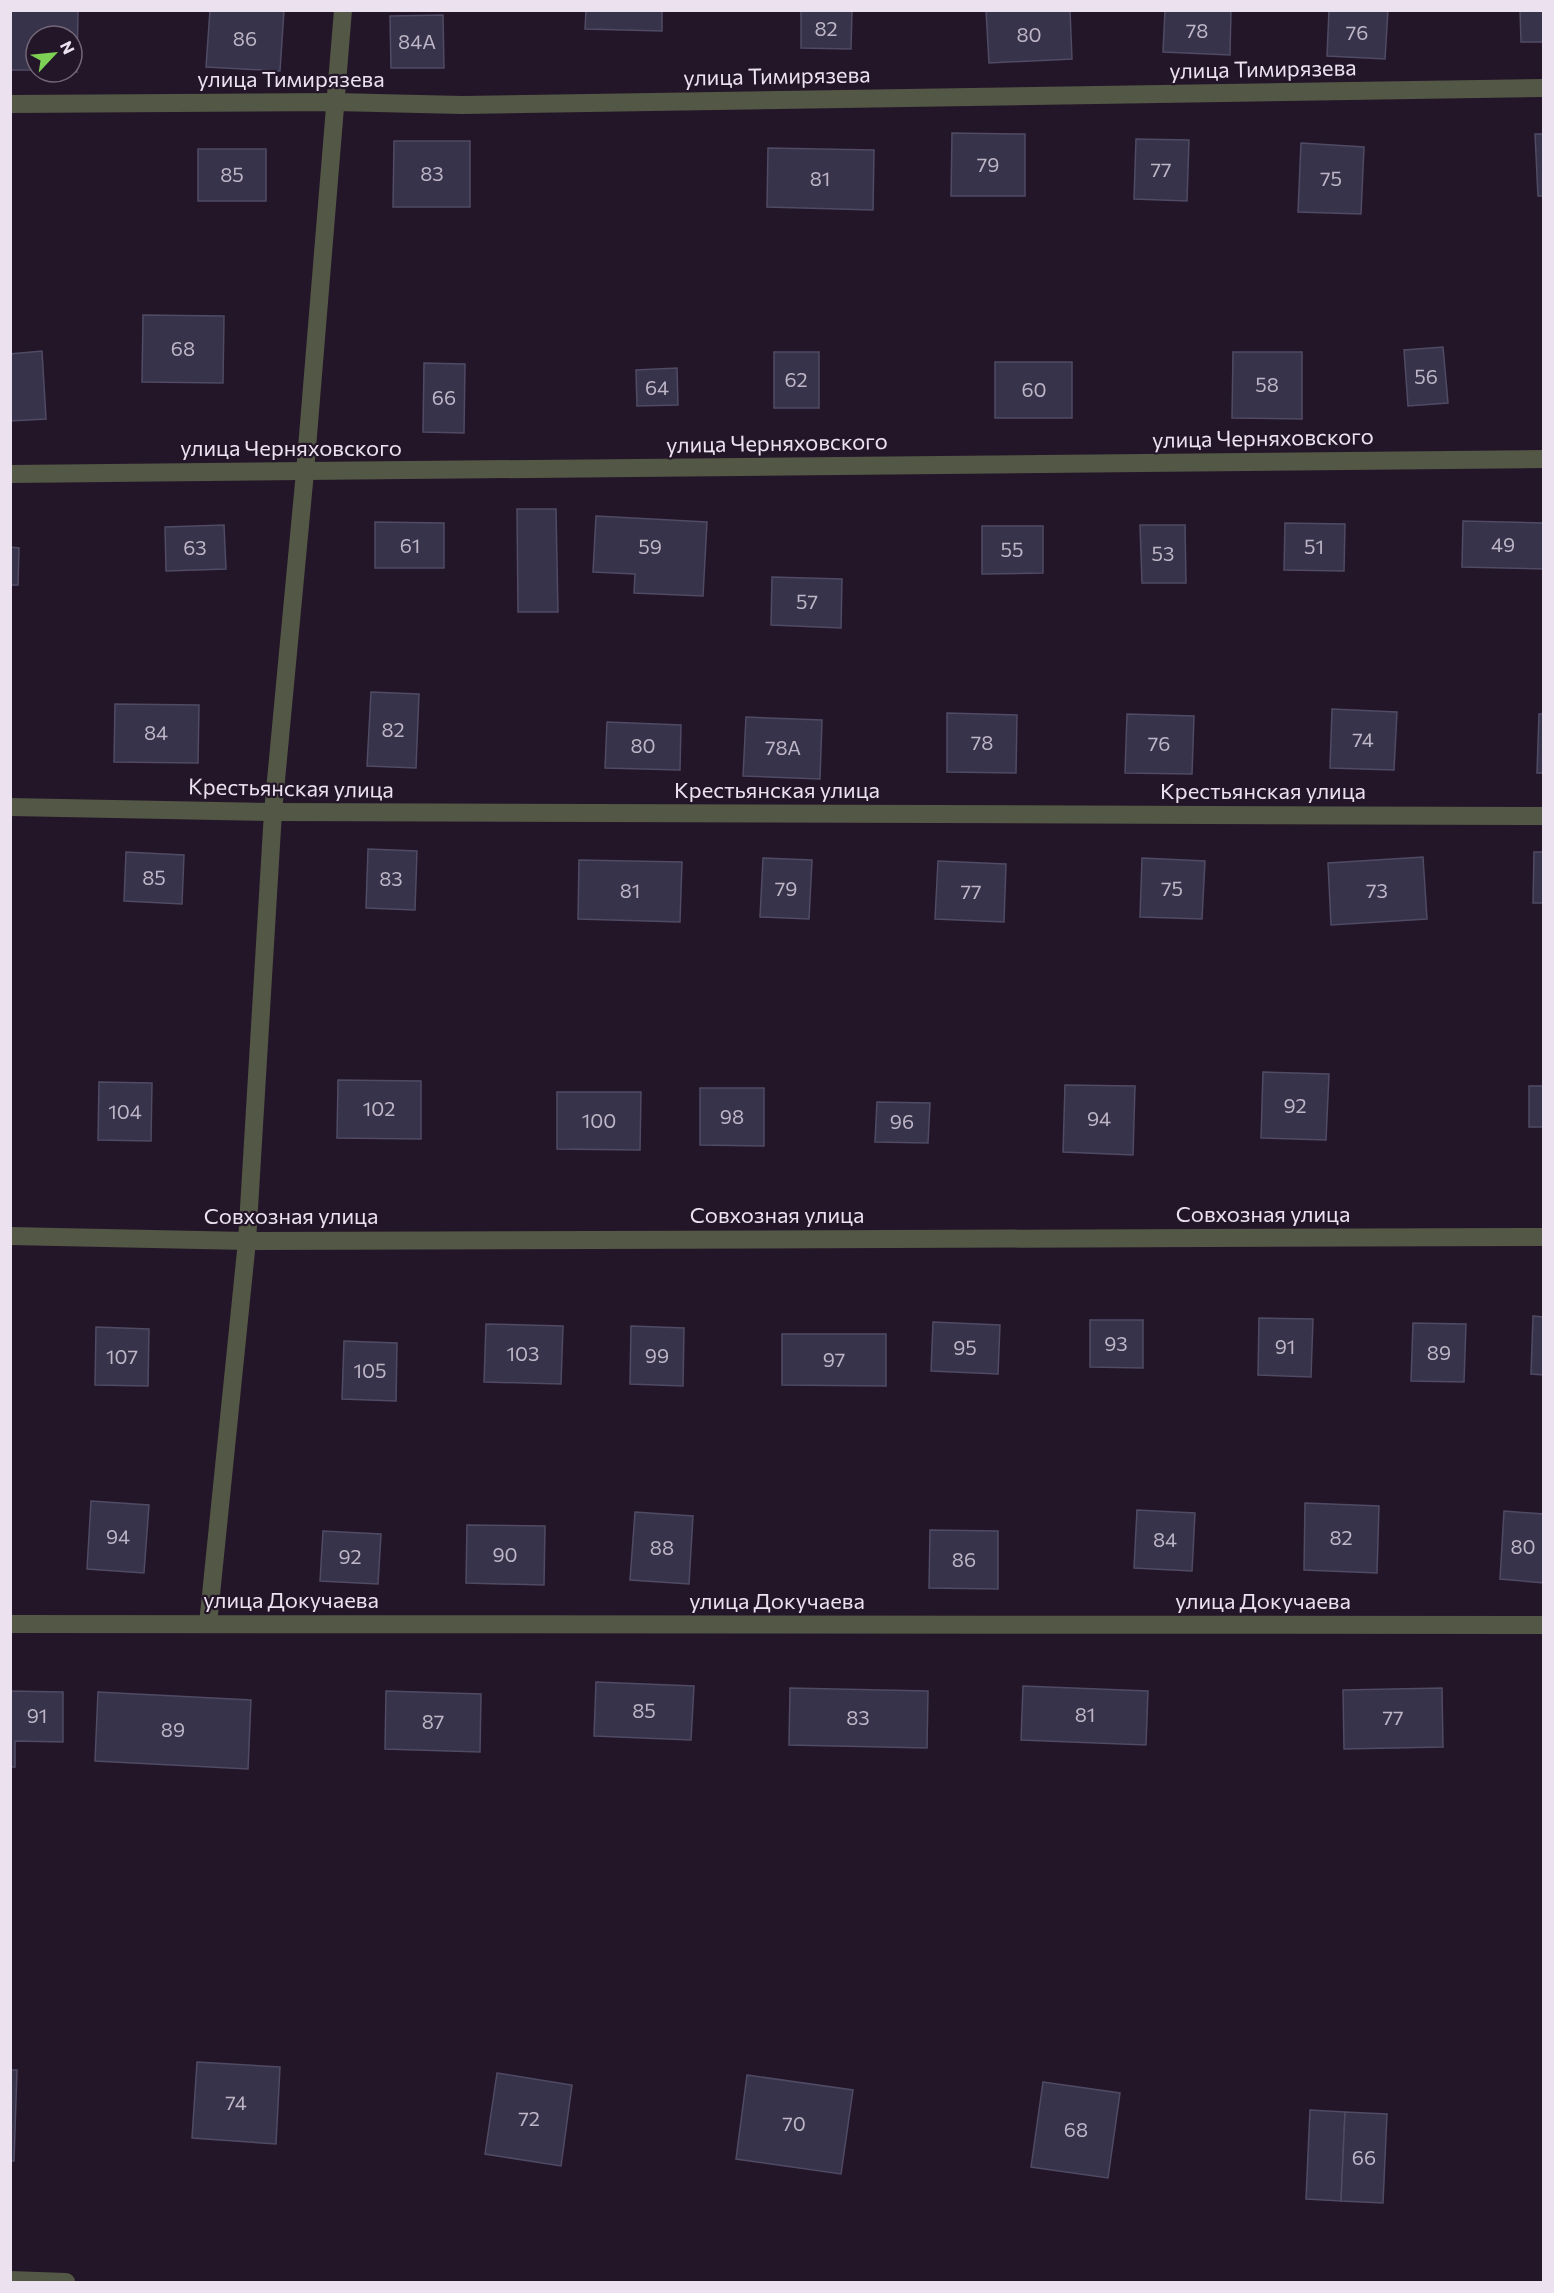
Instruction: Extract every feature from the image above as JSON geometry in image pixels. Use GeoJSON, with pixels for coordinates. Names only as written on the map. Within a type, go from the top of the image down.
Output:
{"type":"FeatureCollection","features":[{"type":"Feature","properties":{"kind":"street"},"geometry":{"type":"LineString","coordinates":[[208,1624],[247,1241],[273,812],[305,472],[343,10]]}},
{"type":"Feature","properties":{"kind":"street","name":"улица Тимирязева"},"geometry":{"type":"LineString","coordinates":[[10,104],[335,102],[462,105],[1544,88]]}},
{"type":"Feature","properties":{"kind":"street","name":"улица Черняховского"},"geometry":{"type":"LineString","coordinates":[[10,474],[1544,459]]}},
{"type":"Feature","properties":{"kind":"street","name":"Крестьянская улица"},"geometry":{"type":"LineString","coordinates":[[10,807],[273,812],[1544,816]]}},
{"type":"Feature","properties":{"kind":"street","name":"Совхозная улица"},"geometry":{"type":"LineString","coordinates":[[10,1236],[247,1241],[1544,1237]]}},
{"type":"Feature","properties":{"kind":"street","name":"улица Докучаева"},"geometry":{"type":"LineString","coordinates":[[10,1624],[1544,1625]]}},
{"type":"Feature","properties":{"kind":"street"},"geometry":{"type":"LineString","coordinates":[[10,2280],[66,2283]]}},
{"type":"Feature","properties":{"kind":"building"},"geometry":{"type":"Polygon","coordinates":[[[10,10],[78,10],[78,24],[24,24],[24,70],[10,70],[10,10]]]}},
{"type":"Feature","properties":{"kind":"building"},"geometry":{"type":"Polygon","coordinates":[[[210,10],[284,10],[280,71],[206,67],[210,10]]]}},
{"type":"Feature","properties":{"kind":"building"},"geometry":{"type":"Polygon","coordinates":[[[586,10],[662,10],[662,31],[585,29],[586,10]]]}},
{"type":"Feature","properties":{"kind":"building"},"geometry":{"type":"Polygon","coordinates":[[[801,10],[852,10],[851,49],[801,48],[801,10]]]}},
{"type":"Feature","properties":{"kind":"building"},"geometry":{"type":"Polygon","coordinates":[[[986,10],[1070,10],[1072,59],[989,63],[986,10]]]}},
{"type":"Feature","properties":{"kind":"building"},"geometry":{"type":"Polygon","coordinates":[[[1165,10],[1231,10],[1230,55],[1163,52],[1165,10]]]}},
{"type":"Feature","properties":{"kind":"building"},"geometry":{"type":"Polygon","coordinates":[[[1329,10],[1388,10],[1385,59],[1327,56],[1329,10]]]}},
{"type":"Feature","properties":{"kind":"building"},"geometry":{"type":"Polygon","coordinates":[[[1520,10],[1544,10],[1544,42],[1521,42],[1520,10]]]}},
{"type":"Feature","properties":{"kind":"building"},"geometry":{"type":"Polygon","coordinates":[[[443,15],[444,68],[391,68],[390,16],[443,15]]]}},
{"type":"Feature","properties":{"kind":"building"},"geometry":{"type":"Polygon","coordinates":[[[952,133],[1025,134],[1025,196],[951,196],[952,133]]]}},
{"type":"Feature","properties":{"kind":"building"},"geometry":{"type":"Polygon","coordinates":[[[1535,134],[1544,134],[1544,196],[1538,196],[1535,134]]]}},
{"type":"Feature","properties":{"kind":"building"},"geometry":{"type":"Polygon","coordinates":[[[1136,139],[1189,140],[1187,201],[1134,199],[1136,139]]]}},
{"type":"Feature","properties":{"kind":"building"},"geometry":{"type":"Polygon","coordinates":[[[394,141],[470,141],[470,207],[393,207],[394,141]]]}},
{"type":"Feature","properties":{"kind":"building"},"geometry":{"type":"Polygon","coordinates":[[[1301,143],[1364,147],[1361,214],[1298,212],[1301,143]]]}},
{"type":"Feature","properties":{"kind":"building"},"geometry":{"type":"Polygon","coordinates":[[[768,148],[874,150],[873,210],[767,207],[768,148]]]}},
{"type":"Feature","properties":{"kind":"building"},"geometry":{"type":"Polygon","coordinates":[[[198,149],[266,149],[266,201],[198,201],[198,149]]]}},
{"type":"Feature","properties":{"kind":"building"},"geometry":{"type":"Polygon","coordinates":[[[143,315],[224,316],[223,383],[142,382],[143,315]]]}},
{"type":"Feature","properties":{"kind":"building"},"geometry":{"type":"Polygon","coordinates":[[[1443,347],[1448,403],[1408,406],[1404,350],[1443,347]]]}},
{"type":"Feature","properties":{"kind":"building"},"geometry":{"type":"Polygon","coordinates":[[[42,351],[46,419],[10,421],[10,354],[42,351]]]}},
{"type":"Feature","properties":{"kind":"building"},"geometry":{"type":"Polygon","coordinates":[[[774,352],[819,352],[819,408],[774,408],[774,352]]]}},
{"type":"Feature","properties":{"kind":"building"},"geometry":{"type":"Polygon","coordinates":[[[1233,352],[1302,352],[1302,419],[1232,418],[1233,352]]]}},
{"type":"Feature","properties":{"kind":"building"},"geometry":{"type":"Polygon","coordinates":[[[995,362],[1072,362],[1072,418],[995,418],[995,362]]]}},
{"type":"Feature","properties":{"kind":"building"},"geometry":{"type":"Polygon","coordinates":[[[424,363],[465,364],[464,433],[423,432],[424,363]]]}},
{"type":"Feature","properties":{"kind":"building"},"geometry":{"type":"Polygon","coordinates":[[[677,368],[678,405],[637,406],[636,370],[677,368]]]}},
{"type":"Feature","properties":{"kind":"building"},"geometry":{"type":"Polygon","coordinates":[[[517,509],[556,509],[558,612],[518,612],[517,509]]]}},
{"type":"Feature","properties":{"kind":"building"},"geometry":{"type":"Polygon","coordinates":[[[596,516],[707,522],[703,596],[634,593],[635,574],[593,572],[596,516]]]}},
{"type":"Feature","properties":{"kind":"building"},"geometry":{"type":"Polygon","coordinates":[[[1463,521],[1544,523],[1544,569],[1462,567],[1463,521]]]}},
{"type":"Feature","properties":{"kind":"building"},"geometry":{"type":"Polygon","coordinates":[[[375,522],[444,523],[444,568],[375,568],[375,522]]]}},
{"type":"Feature","properties":{"kind":"building"},"geometry":{"type":"Polygon","coordinates":[[[1285,523],[1345,524],[1344,571],[1284,570],[1285,523]]]}},
{"type":"Feature","properties":{"kind":"building"},"geometry":{"type":"Polygon","coordinates":[[[224,525],[226,569],[166,571],[165,527],[224,525]]]}},
{"type":"Feature","properties":{"kind":"building"},"geometry":{"type":"Polygon","coordinates":[[[1140,525],[1185,525],[1186,583],[1142,583],[1140,525]]]}},
{"type":"Feature","properties":{"kind":"building"},"geometry":{"type":"Polygon","coordinates":[[[982,526],[1043,526],[1043,573],[982,574],[982,526]]]}},
{"type":"Feature","properties":{"kind":"building"},"geometry":{"type":"Polygon","coordinates":[[[10,547],[19,548],[18,585],[10,585],[10,547]]]}},
{"type":"Feature","properties":{"kind":"building"},"geometry":{"type":"Polygon","coordinates":[[[772,577],[842,579],[841,628],[771,625],[772,577]]]}},
{"type":"Feature","properties":{"kind":"building"},"geometry":{"type":"Polygon","coordinates":[[[371,692],[419,694],[416,768],[367,766],[371,692]]]}},
{"type":"Feature","properties":{"kind":"building"},"geometry":{"type":"Polygon","coordinates":[[[115,704],[199,705],[198,763],[114,762],[115,704]]]}},
{"type":"Feature","properties":{"kind":"building"},"geometry":{"type":"Polygon","coordinates":[[[1332,709],[1397,712],[1394,770],[1330,768],[1332,709]]]}},
{"type":"Feature","properties":{"kind":"building"},"geometry":{"type":"Polygon","coordinates":[[[947,713],[1017,715],[1016,773],[947,772],[947,713]]]}},
{"type":"Feature","properties":{"kind":"building"},"geometry":{"type":"Polygon","coordinates":[[[1127,714],[1194,716],[1192,774],[1125,773],[1127,714]]]}},
{"type":"Feature","properties":{"kind":"building"},"geometry":{"type":"Polygon","coordinates":[[[1539,714],[1544,714],[1544,773],[1537,773],[1539,714]]]}},
{"type":"Feature","properties":{"kind":"building"},"geometry":{"type":"Polygon","coordinates":[[[746,717],[822,720],[820,779],[743,776],[746,717]]]}},
{"type":"Feature","properties":{"kind":"building"},"geometry":{"type":"Polygon","coordinates":[[[607,722],[681,725],[680,770],[605,768],[607,722]]]}},
{"type":"Feature","properties":{"kind":"building"},"geometry":{"type":"Polygon","coordinates":[[[368,849],[417,851],[415,910],[366,908],[368,849]]]}},
{"type":"Feature","properties":{"kind":"building"},"geometry":{"type":"Polygon","coordinates":[[[126,852],[184,855],[182,904],[124,901],[126,852]]]}},
{"type":"Feature","properties":{"kind":"building"},"geometry":{"type":"Polygon","coordinates":[[[1534,852],[1544,852],[1544,903],[1533,903],[1534,852]]]}},
{"type":"Feature","properties":{"kind":"building"},"geometry":{"type":"Polygon","coordinates":[[[1423,857],[1427,919],[1331,925],[1328,863],[1423,857]]]}},
{"type":"Feature","properties":{"kind":"building"},"geometry":{"type":"Polygon","coordinates":[[[763,858],[812,860],[809,919],[760,917],[763,858]]]}},
{"type":"Feature","properties":{"kind":"building"},"geometry":{"type":"Polygon","coordinates":[[[1142,858],[1205,861],[1202,919],[1140,917],[1142,858]]]}},
{"type":"Feature","properties":{"kind":"building"},"geometry":{"type":"Polygon","coordinates":[[[579,860],[682,862],[680,922],[578,919],[579,860]]]}},
{"type":"Feature","properties":{"kind":"building"},"geometry":{"type":"Polygon","coordinates":[[[938,861],[1006,864],[1004,922],[935,919],[938,861]]]}},
{"type":"Feature","properties":{"kind":"building"},"geometry":{"type":"Polygon","coordinates":[[[1263,1072],[1329,1074],[1326,1140],[1261,1138],[1263,1072]]]}},
{"type":"Feature","properties":{"kind":"building"},"geometry":{"type":"Polygon","coordinates":[[[338,1080],[421,1081],[421,1139],[337,1138],[338,1080]]]}},
{"type":"Feature","properties":{"kind":"building"},"geometry":{"type":"Polygon","coordinates":[[[99,1082],[152,1083],[151,1141],[98,1140],[99,1082]]]}},
{"type":"Feature","properties":{"kind":"building"},"geometry":{"type":"Polygon","coordinates":[[[1065,1085],[1135,1086],[1133,1155],[1063,1152],[1065,1085]]]}},
{"type":"Feature","properties":{"kind":"building"},"geometry":{"type":"Polygon","coordinates":[[[1529,1086],[1544,1086],[1544,1127],[1529,1127],[1529,1086]]]}},
{"type":"Feature","properties":{"kind":"building"},"geometry":{"type":"Polygon","coordinates":[[[700,1088],[764,1088],[764,1146],[700,1145],[700,1088]]]}},
{"type":"Feature","properties":{"kind":"building"},"geometry":{"type":"Polygon","coordinates":[[[557,1092],[641,1092],[640,1150],[557,1149],[557,1092]]]}},
{"type":"Feature","properties":{"kind":"building"},"geometry":{"type":"Polygon","coordinates":[[[877,1102],[930,1103],[928,1143],[875,1142],[877,1102]]]}},
{"type":"Feature","properties":{"kind":"building"},"geometry":{"type":"Polygon","coordinates":[[[1533,1316],[1544,1317],[1544,1375],[1531,1374],[1533,1316]]]}},
{"type":"Feature","properties":{"kind":"building"},"geometry":{"type":"Polygon","coordinates":[[[1259,1318],[1313,1319],[1311,1377],[1258,1375],[1259,1318]]]}},
{"type":"Feature","properties":{"kind":"building"},"geometry":{"type":"Polygon","coordinates":[[[1090,1320],[1143,1320],[1143,1368],[1090,1367],[1090,1320]]]}},
{"type":"Feature","properties":{"kind":"building"},"geometry":{"type":"Polygon","coordinates":[[[933,1322],[1000,1325],[998,1374],[931,1371],[933,1322]]]}},
{"type":"Feature","properties":{"kind":"building"},"geometry":{"type":"Polygon","coordinates":[[[1413,1323],[1466,1324],[1464,1382],[1411,1381],[1413,1323]]]}},
{"type":"Feature","properties":{"kind":"building"},"geometry":{"type":"Polygon","coordinates":[[[486,1324],[563,1326],[561,1384],[484,1382],[486,1324]]]}},
{"type":"Feature","properties":{"kind":"building"},"geometry":{"type":"Polygon","coordinates":[[[631,1326],[684,1328],[683,1386],[630,1384],[631,1326]]]}},
{"type":"Feature","properties":{"kind":"building"},"geometry":{"type":"Polygon","coordinates":[[[96,1327],[149,1329],[148,1386],[95,1385],[96,1327]]]}},
{"type":"Feature","properties":{"kind":"building"},"geometry":{"type":"Polygon","coordinates":[[[782,1334],[886,1334],[886,1386],[782,1385],[782,1334]]]}},
{"type":"Feature","properties":{"kind":"building"},"geometry":{"type":"Polygon","coordinates":[[[344,1341],[397,1343],[396,1401],[342,1399],[344,1341]]]}},
{"type":"Feature","properties":{"kind":"building"},"geometry":{"type":"Polygon","coordinates":[[[91,1501],[149,1505],[144,1573],[87,1569],[91,1501]]]}},
{"type":"Feature","properties":{"kind":"building"},"geometry":{"type":"Polygon","coordinates":[[[1305,1503],[1379,1506],[1377,1573],[1304,1570],[1305,1503]]]}},
{"type":"Feature","properties":{"kind":"building"},"geometry":{"type":"Polygon","coordinates":[[[1137,1510],[1195,1513],[1192,1571],[1134,1568],[1137,1510]]]}},
{"type":"Feature","properties":{"kind":"building"},"geometry":{"type":"Polygon","coordinates":[[[1504,1511],[1544,1514],[1544,1583],[1500,1579],[1504,1511]]]}},
{"type":"Feature","properties":{"kind":"building"},"geometry":{"type":"Polygon","coordinates":[[[635,1512],[693,1516],[689,1584],[630,1580],[635,1512]]]}},
{"type":"Feature","properties":{"kind":"building"},"geometry":{"type":"Polygon","coordinates":[[[467,1525],[545,1526],[544,1585],[466,1583],[467,1525]]]}},
{"type":"Feature","properties":{"kind":"building"},"geometry":{"type":"Polygon","coordinates":[[[930,1530],[998,1531],[998,1589],[929,1588],[930,1530]]]}},
{"type":"Feature","properties":{"kind":"building"},"geometry":{"type":"Polygon","coordinates":[[[323,1531],[381,1534],[378,1584],[320,1581],[323,1531]]]}},
{"type":"Feature","properties":{"kind":"building"},"geometry":{"type":"Polygon","coordinates":[[[596,1682],[694,1686],[691,1740],[594,1736],[596,1682]]]}},
{"type":"Feature","properties":{"kind":"building"},"geometry":{"type":"Polygon","coordinates":[[[1023,1686],[1148,1691],[1146,1745],[1021,1740],[1023,1686]]]}},
{"type":"Feature","properties":{"kind":"building"},"geometry":{"type":"Polygon","coordinates":[[[790,1688],[928,1691],[927,1748],[789,1745],[790,1688]]]}},
{"type":"Feature","properties":{"kind":"building"},"geometry":{"type":"Polygon","coordinates":[[[1442,1688],[1443,1747],[1344,1749],[1343,1690],[1442,1688]]]}},
{"type":"Feature","properties":{"kind":"building"},"geometry":{"type":"Polygon","coordinates":[[[10,1691],[63,1692],[63,1742],[15,1741],[15,1767],[10,1767],[10,1691]]]}},
{"type":"Feature","properties":{"kind":"building"},"geometry":{"type":"Polygon","coordinates":[[[386,1691],[481,1694],[480,1752],[385,1749],[386,1691]]]}},
{"type":"Feature","properties":{"kind":"building"},"geometry":{"type":"Polygon","coordinates":[[[98,1692],[251,1700],[248,1769],[95,1761],[98,1692]]]}},
{"type":"Feature","properties":{"kind":"building"},"geometry":{"type":"Polygon","coordinates":[[[197,2062],[280,2067],[276,2144],[192,2138],[197,2062]]]}},
{"type":"Feature","properties":{"kind":"building"},"geometry":{"type":"Polygon","coordinates":[[[10,2070],[17,2070],[14,2161],[10,2161],[10,2070]]]}},
{"type":"Feature","properties":{"kind":"building"},"geometry":{"type":"Polygon","coordinates":[[[497,2073],[572,2085],[561,2166],[485,2154],[497,2073]]]}},
{"type":"Feature","properties":{"kind":"building"},"geometry":{"type":"Polygon","coordinates":[[[747,2075],[853,2090],[841,2174],[736,2159],[747,2075]]]}},
{"type":"Feature","properties":{"kind":"building"},"geometry":{"type":"Polygon","coordinates":[[[1043,2082],[1120,2093],[1108,2178],[1031,2167],[1043,2082]]]}},
{"type":"Feature","properties":{"kind":"building"},"geometry":{"type":"Polygon","coordinates":[[[1310,2110],[1345,2112],[1341,2201],[1306,2199],[1310,2110]]]}},
{"type":"Feature","properties":{"kind":"building"},"geometry":{"type":"Polygon","coordinates":[[[1345,2112],[1387,2114],[1383,2203],[1341,2201],[1345,2112]]]}}]}
